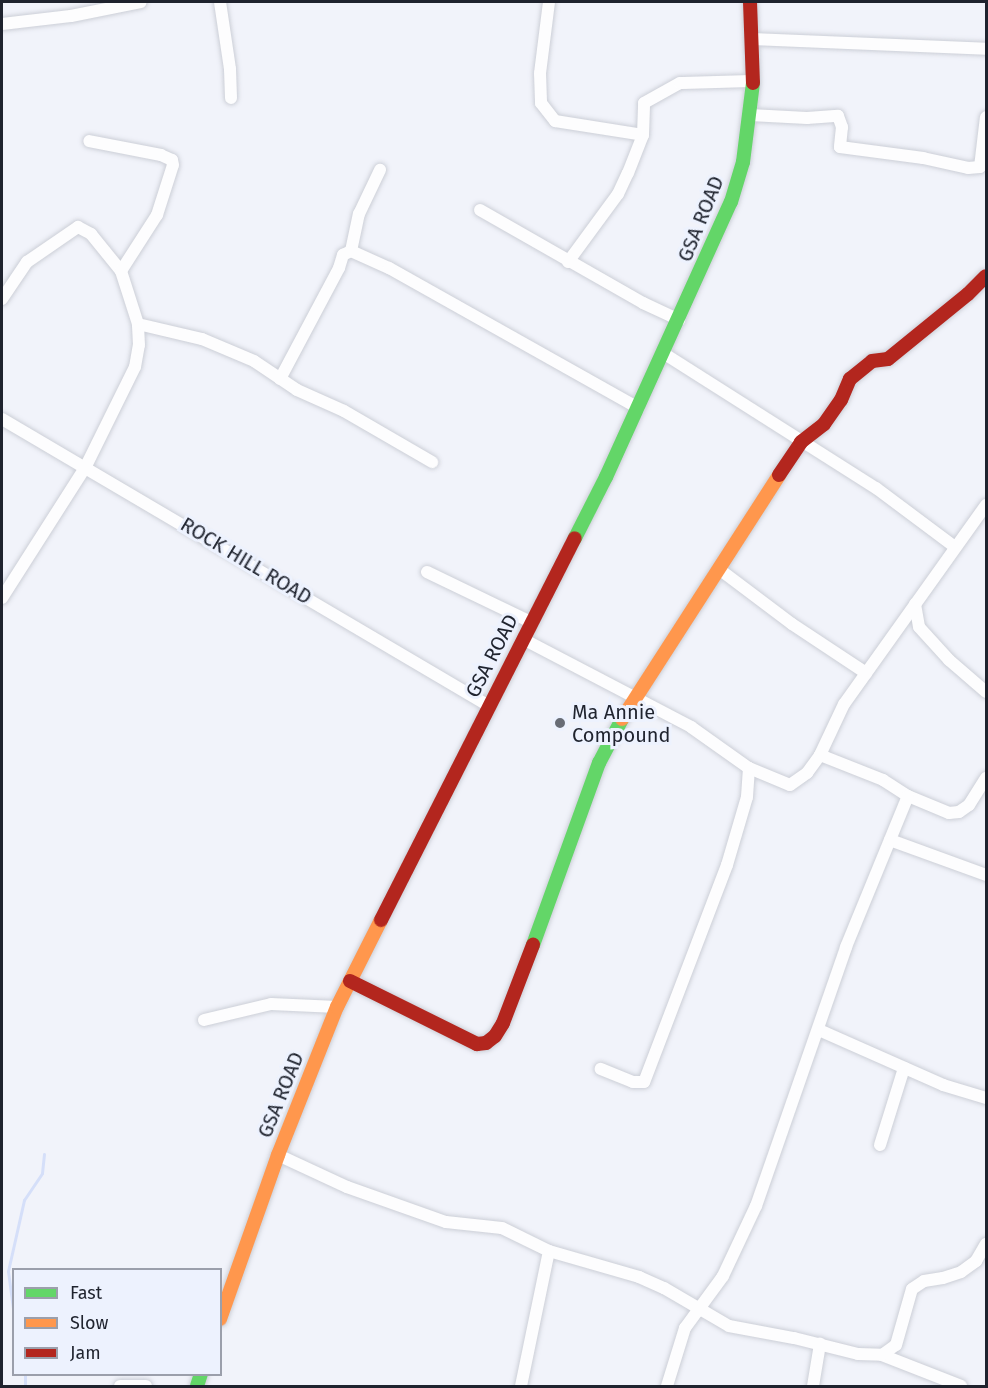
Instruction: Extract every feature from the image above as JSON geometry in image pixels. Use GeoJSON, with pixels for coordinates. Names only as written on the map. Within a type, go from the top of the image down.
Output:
{"type":"FeatureCollection","features":[{"type":"Feature","properties":{"kind":"street"},"geometry":{"type":"LineString","coordinates":[[2,24],[71,16],[141,2]]}},
{"type":"Feature","properties":{"kind":"street"},"geometry":{"type":"LineString","coordinates":[[220,2],[230,69],[231,98]]}},
{"type":"Feature","properties":{"kind":"street"},"geometry":{"type":"LineString","coordinates":[[549,2],[540,73],[541,104],[555,121],[643,135]]}},
{"type":"Feature","properties":{"kind":"street","name":"GSA ROAD"},"geometry":{"type":"LineString","coordinates":[[222,1312],[278,1155],[337,1007],[638,408],[731,202],[743,162],[750,114],[753,81],[750,2]]}},
{"type":"Feature","properties":{"kind":"street"},"geometry":{"type":"LineString","coordinates":[[752,39],[987,49]]}},
{"type":"Feature","properties":{"kind":"street"},"geometry":{"type":"LineString","coordinates":[[568,262],[618,194],[643,135],[645,103],[680,83],[753,81]]}},
{"type":"Feature","properties":{"kind":"street"},"geometry":{"type":"LineString","coordinates":[[750,114],[807,118],[838,116],[842,128],[840,147],[923,158],[968,168],[980,167],[987,117]]}},
{"type":"Feature","properties":{"kind":"street"},"geometry":{"type":"LineString","coordinates":[[89,141],[160,155],[172,160],[173,165],[157,214],[122,271]]}},
{"type":"Feature","properties":{"kind":"street"},"geometry":{"type":"LineString","coordinates":[[351,251],[359,214],[380,170]]}},
{"type":"Feature","properties":{"kind":"street"},"geometry":{"type":"LineString","coordinates":[[480,210],[568,262],[679,320]]}},
{"type":"Feature","properties":{"kind":"street"},"geometry":{"type":"LineString","coordinates":[[2,299],[27,262],[78,226],[91,234],[122,271],[138,324],[139,345],[135,367],[86,466],[2,598]]}},
{"type":"Feature","properties":{"kind":"street"},"geometry":{"type":"LineString","coordinates":[[280,379],[339,268],[343,255],[351,251]]}},
{"type":"Feature","properties":{"kind":"street"},"geometry":{"type":"LineString","coordinates":[[351,251],[389,268],[638,408]]}},
{"type":"Feature","properties":{"kind":"street"},"geometry":{"type":"LineString","coordinates":[[350,981],[477,1044],[486,1043],[495,1036],[503,1023],[537,935],[599,763],[614,731],[672,637],[801,442],[824,424],[841,400],[850,379],[872,361],[888,359],[987,276]]}},
{"type":"Feature","properties":{"kind":"street"},"geometry":{"type":"LineString","coordinates":[[138,324],[202,339],[263,365],[280,379],[344,411],[432,462]]}},
{"type":"Feature","properties":{"kind":"street"},"geometry":{"type":"LineString","coordinates":[[663,353],[876,488],[955,547]]}},
{"type":"Feature","properties":{"kind":"street","name":"ROCK HILL ROAD"},"geometry":{"type":"LineString","coordinates":[[2,419],[86,466],[489,706]]}},
{"type":"Feature","properties":{"kind":"street"},"geometry":{"type":"LineString","coordinates":[[523,639],[691,727],[749,768],[790,785],[807,773],[820,755],[844,704],[987,505]]}},
{"type":"Feature","properties":{"kind":"street"},"geometry":{"type":"LineString","coordinates":[[719,569],[792,624],[866,673]]}},
{"type":"Feature","properties":{"kind":"street"},"geometry":{"type":"LineString","coordinates":[[427,572],[531,622]]}},
{"type":"Feature","properties":{"kind":"street"},"geometry":{"type":"LineString","coordinates":[[915,604],[919,627]]}},
{"type":"Feature","properties":{"kind":"street"},"geometry":{"type":"LineString","coordinates":[[904,620],[919,627],[949,660],[987,692]]}},
{"type":"Feature","properties":{"kind":"street"},"geometry":{"type":"LineString","coordinates":[[820,755],[883,780],[908,796],[949,813],[959,812],[969,805],[987,778]]}},
{"type":"Feature","properties":{"kind":"street"},"geometry":{"type":"LineString","coordinates":[[600,1069],[633,1082],[644,1082],[727,865],[747,797],[749,768]]}},
{"type":"Feature","properties":{"kind":"street"},"geometry":{"type":"LineString","coordinates":[[667,1386],[685,1328],[723,1276],[756,1206],[846,947],[908,796]]}},
{"type":"Feature","properties":{"kind":"street"},"geometry":{"type":"LineString","coordinates":[[890,840],[987,874]]}},
{"type":"Feature","properties":{"kind":"street"},"geometry":{"type":"LineString","coordinates":[[204,1020],[271,1004],[337,1007]]}},
{"type":"Feature","properties":{"kind":"street"},"geometry":{"type":"LineString","coordinates":[[819,1030],[943,1085],[987,1098]]}},
{"type":"Feature","properties":{"kind":"street"},"geometry":{"type":"LineString","coordinates":[[880,1145],[904,1068]]}},
{"type":"Feature","properties":{"kind":"street"},"geometry":{"type":"LineString","coordinates":[[278,1155],[369,1195],[446,1222],[502,1228],[549,1251],[639,1277],[699,1307],[729,1326],[858,1354],[882,1355],[961,1386]]}},
{"type":"Feature","properties":{"kind":"street"},"geometry":{"type":"LineString","coordinates":[[882,1355],[896,1345],[912,1289],[924,1281],[962,1272],[976,1261],[987,1244]]}},
{"type":"Feature","properties":{"kind":"street"},"geometry":{"type":"LineString","coordinates":[[521,1386],[549,1251]]}},
{"type":"Feature","properties":{"kind":"street"},"geometry":{"type":"LineString","coordinates":[[813,1386],[820,1344]]}},
{"type":"Feature","properties":{"kind":"street"},"geometry":{"type":"LineString","coordinates":[[120,1386],[146,1386]]}},
{"type":"Feature","properties":{"kind":"waterway"},"geometry":{"type":"LineString","coordinates":[[12,1301],[8,1271],[24,1200],[42,1173],[44,1154]]}},
{"type":"Feature","properties":{"kind":"waterway"},"geometry":{"type":"LineString","coordinates":[[25,1376],[25,1386]]}},
{"type":"Feature","properties":{"kind":"traffic: fast"},"geometry":{"type":"LineString","coordinates":[[575,538],[606,477],[731,202],[743,162],[753,83]]}},
{"type":"Feature","properties":{"kind":"traffic: fast"},"geometry":{"type":"LineString","coordinates":[[533,945],[599,763],[622,719]]}},
{"type":"Feature","properties":{"kind":"traffic: fast"},"geometry":{"type":"LineString","coordinates":[[197,1386],[200,1376]]}},
{"type":"Feature","properties":{"kind":"traffic: slow"},"geometry":{"type":"LineString","coordinates":[[622,719],[779,475]]}},
{"type":"Feature","properties":{"kind":"traffic: slow"},"geometry":{"type":"LineString","coordinates":[[222,1313],[278,1155],[337,1007],[381,920]]}},
{"type":"Feature","properties":{"kind":"traffic: jam"},"geometry":{"type":"LineString","coordinates":[[750,2],[753,83]]}},
{"type":"Feature","properties":{"kind":"traffic: jam"},"geometry":{"type":"LineString","coordinates":[[779,475],[801,442],[824,424],[841,400],[850,379],[872,361],[888,359],[968,294],[986,276]]}},
{"type":"Feature","properties":{"kind":"traffic: jam"},"geometry":{"type":"LineString","coordinates":[[381,920],[575,538]]}},
{"type":"Feature","properties":{"kind":"traffic: jam"},"geometry":{"type":"LineString","coordinates":[[350,981],[477,1044],[486,1043],[495,1036],[503,1023],[533,945]]}},
{"type":"Feature","properties":{"kind":"place","name":"Ma Annie Compound"},"geometry":{"type":"Point","coordinates":[560,723]}}]}
